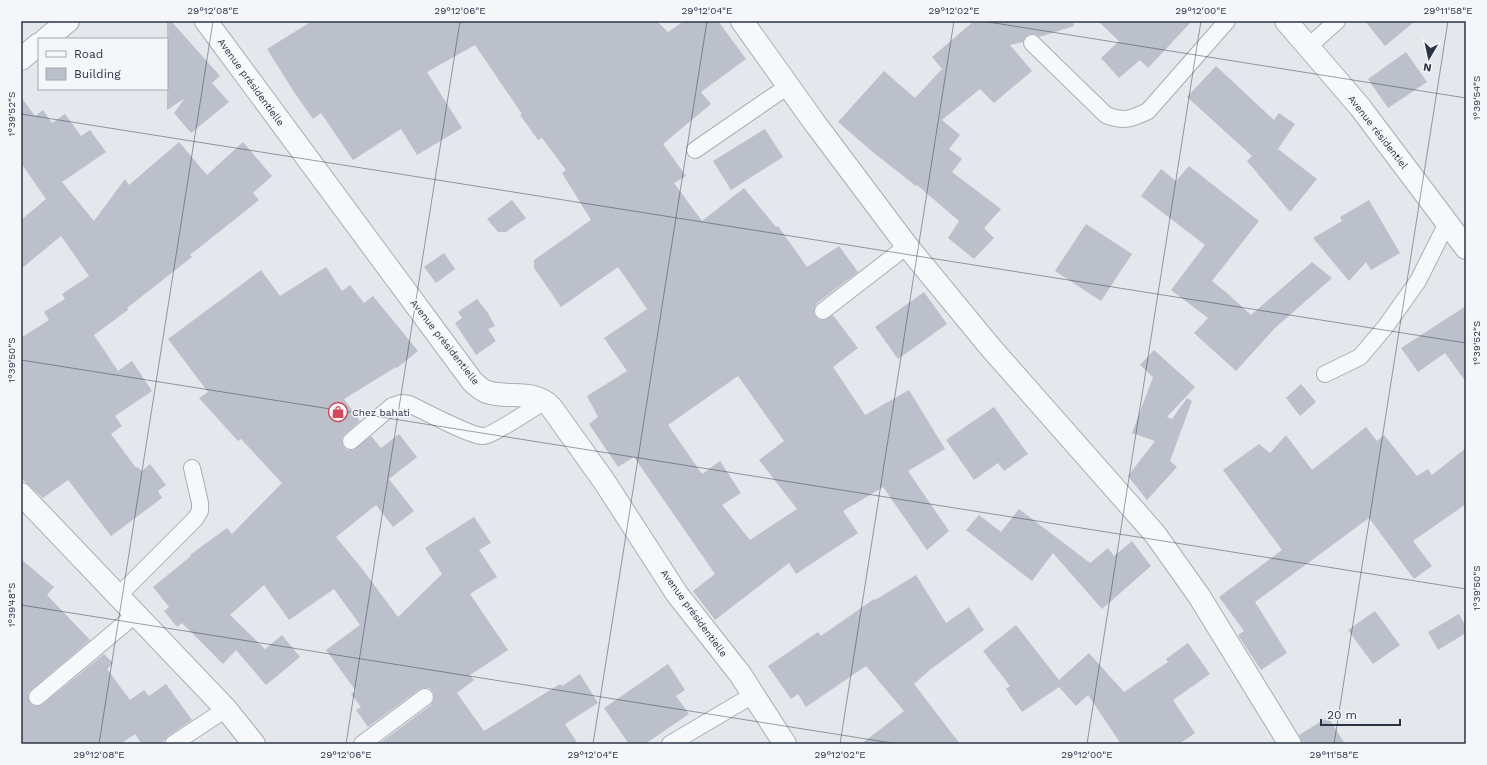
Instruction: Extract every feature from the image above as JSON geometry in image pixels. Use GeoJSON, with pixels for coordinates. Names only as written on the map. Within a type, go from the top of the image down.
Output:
{"type":"FeatureCollection","features":[{"type":"Feature","properties":{"kind":"street"},"geometry":{"type":"LineString","coordinates":[[47,38],[68,21]]}},
{"type":"Feature","properties":{"kind":"street","name":"Avenue présidentielle"},"geometry":{"type":"LineString","coordinates":[[206,21],[472,381],[478,387],[487,392],[534,397],[545,401],[604,481],[677,594],[740,674],[785,744]]}},
{"type":"Feature","properties":{"kind":"street"},"geometry":{"type":"LineString","coordinates":[[742,21],[788,86],[907,246],[991,348],[1155,534],[1199,596],[1290,744]]}},
{"type":"Feature","properties":{"kind":"street","name":"Avenue résidentiel"},"geometry":{"type":"LineString","coordinates":[[1286,21],[1360,106],[1466,248]]}},
{"type":"Feature","properties":{"kind":"street"},"geometry":{"type":"LineString","coordinates":[[21,59],[38,45]]}},
{"type":"Feature","properties":{"kind":"street"},"geometry":{"type":"LineString","coordinates":[[21,494],[226,709],[254,744]]}},
{"type":"Feature","properties":{"kind":"lane"},"geometry":{"type":"LineString","coordinates":[[1032,43],[1106,115],[1118,120],[1132,119],[1148,111],[1227,21]]}},
{"type":"Feature","properties":{"kind":"lane"},"geometry":{"type":"LineString","coordinates":[[1308,47],[1337,21]]}},
{"type":"Feature","properties":{"kind":"lane"},"geometry":{"type":"LineString","coordinates":[[695,150],[788,86]]}},
{"type":"Feature","properties":{"kind":"lane"},"geometry":{"type":"LineString","coordinates":[[1325,374],[1360,356],[1386,326],[1418,281],[1448,223]]}},
{"type":"Feature","properties":{"kind":"lane"},"geometry":{"type":"LineString","coordinates":[[823,311],[907,246]]}},
{"type":"Feature","properties":{"kind":"lane"},"geometry":{"type":"LineString","coordinates":[[351,441],[392,406],[401,403],[409,404],[470,433],[484,436],[497,430],[545,401]]}},
{"type":"Feature","properties":{"kind":"lane"},"geometry":{"type":"LineString","coordinates":[[118,596],[195,519],[200,511],[200,503],[192,468]]}},
{"type":"Feature","properties":{"kind":"lane"},"geometry":{"type":"LineString","coordinates":[[37,697],[136,614]]}},
{"type":"Feature","properties":{"kind":"lane"},"geometry":{"type":"LineString","coordinates":[[670,744],[753,695]]}},
{"type":"Feature","properties":{"kind":"lane"},"geometry":{"type":"LineString","coordinates":[[362,744],[425,697]]}},
{"type":"Feature","properties":{"kind":"lane"},"geometry":{"type":"LineString","coordinates":[[173,744],[226,709]]}},
{"type":"Feature","properties":{"kind":"building"},"geometry":{"type":"Polygon","coordinates":[[[167,21],[171,21],[220,76],[212,83],[229,102],[191,133],[174,113],[185,98],[167,110],[167,21]]]}},
{"type":"Feature","properties":{"kind":"building"},"geometry":{"type":"Polygon","coordinates":[[[312,21],[657,21],[668,32],[684,21],[718,21],[746,59],[701,92],[711,104],[663,144],[686,176],[674,183],[702,221],[744,188],[776,227],[778,226],[807,267],[839,246],[858,272],[817,303],[814,308],[814,313],[820,320],[825,320],[833,315],[858,348],[833,367],[865,415],[909,390],[945,449],[908,471],[949,531],[927,550],[883,487],[843,511],[858,533],[796,574],[789,563],[715,620],[693,591],[715,574],[634,457],[618,467],[589,424],[598,417],[587,396],[627,371],[604,338],[647,309],[618,267],[561,307],[534,268],[534,260],[591,220],[562,173],[566,170],[542,138],[538,140],[475,45],[427,72],[462,128],[417,155],[401,129],[353,160],[321,113],[313,119],[267,49],[312,21]],[[738,376],[668,425],[702,474],[720,461],[741,493],[722,505],[750,540],[797,509],[759,460],[784,441],[738,376]]]}},
{"type":"Feature","properties":{"kind":"building"},"geometry":{"type":"Polygon","coordinates":[[[974,21],[1073,21],[1074,26],[1039,37],[1035,34],[1029,34],[1025,37],[1023,42],[1010,45],[1032,71],[994,103],[980,89],[942,120],[960,135],[949,149],[962,159],[952,172],[1001,209],[984,228],[994,238],[974,259],[948,238],[959,221],[917,185],[916,186],[874,153],[838,122],[884,71],[915,98],[942,69],[932,57],[974,21]]]}},
{"type":"Feature","properties":{"kind":"building"},"geometry":{"type":"Polygon","coordinates":[[[1098,21],[1192,21],[1148,68],[1140,60],[1119,78],[1101,58],[1119,41],[1098,21]]]}},
{"type":"Feature","properties":{"kind":"building"},"geometry":{"type":"Polygon","coordinates":[[[1365,21],[1415,21],[1385,46],[1365,21]]]}},
{"type":"Feature","properties":{"kind":"building"},"geometry":{"type":"Polygon","coordinates":[[[1406,52],[1427,82],[1388,108],[1368,79],[1406,52]]]}},
{"type":"Feature","properties":{"kind":"building"},"geometry":{"type":"Polygon","coordinates":[[[1216,66],[1274,120],[1279,113],[1295,124],[1278,149],[1317,179],[1290,212],[1247,161],[1252,156],[1187,97],[1216,66]]]}},
{"type":"Feature","properties":{"kind":"building"},"geometry":{"type":"Polygon","coordinates":[[[21,97],[35,116],[43,110],[52,123],[65,114],[81,136],[90,130],[106,152],[62,182],[94,221],[125,179],[129,185],[179,142],[207,175],[243,142],[272,176],[253,193],[259,200],[190,255],[192,257],[127,308],[128,310],[94,335],[118,371],[132,361],[152,391],[115,416],[122,426],[111,434],[136,468],[138,467],[142,471],[150,464],[166,485],[158,491],[162,498],[111,536],[68,480],[43,498],[21,478],[21,338],[49,320],[44,312],[65,299],[62,294],[89,276],[61,236],[21,269],[21,220],[46,199],[21,163],[21,97]]]}},
{"type":"Feature","properties":{"kind":"building"},"geometry":{"type":"Polygon","coordinates":[[[765,129],[783,157],[731,190],[713,161],[765,129]]]}},
{"type":"Feature","properties":{"kind":"building"},"geometry":{"type":"Polygon","coordinates":[[[1189,166],[1259,221],[1212,281],[1251,315],[1312,262],[1332,278],[1275,328],[1236,371],[1194,333],[1208,318],[1171,290],[1205,245],[1141,196],[1161,169],[1176,181],[1189,166]]]}},
{"type":"Feature","properties":{"kind":"building"},"geometry":{"type":"Polygon","coordinates":[[[512,200],[526,218],[506,232],[498,232],[487,219],[512,200]]]}},
{"type":"Feature","properties":{"kind":"building"},"geometry":{"type":"Polygon","coordinates":[[[1369,200],[1400,253],[1371,270],[1366,262],[1349,281],[1313,238],[1342,221],[1340,217],[1369,200]]]}},
{"type":"Feature","properties":{"kind":"building"},"geometry":{"type":"Polygon","coordinates":[[[1086,224],[1132,254],[1101,301],[1055,271],[1086,224]]]}},
{"type":"Feature","properties":{"kind":"building"},"geometry":{"type":"Polygon","coordinates":[[[444,253],[455,269],[436,283],[424,267],[444,253]]]}},
{"type":"Feature","properties":{"kind":"building"},"geometry":{"type":"Polygon","coordinates":[[[326,267],[342,291],[350,285],[364,303],[373,296],[418,351],[397,368],[396,367],[344,399],[360,421],[342,438],[344,447],[347,450],[353,450],[371,436],[381,448],[399,434],[417,457],[389,479],[414,511],[393,527],[376,505],[336,537],[398,617],[442,574],[425,548],[474,517],[491,543],[479,550],[497,577],[470,594],[508,650],[470,675],[474,680],[457,693],[484,731],[560,684],[562,686],[580,674],[598,703],[565,724],[578,744],[381,744],[380,743],[431,705],[434,700],[433,692],[429,688],[420,689],[368,727],[356,710],[361,707],[351,694],[356,691],[326,650],[360,625],[334,589],[289,620],[264,585],[230,615],[265,649],[282,635],[300,657],[266,685],[236,650],[223,664],[182,623],[177,627],[164,611],[169,607],[153,587],[191,556],[190,555],[227,528],[232,534],[282,483],[241,439],[238,441],[199,398],[208,392],[168,339],[261,270],[280,296],[326,267]]]}},
{"type":"Feature","properties":{"kind":"building"},"geometry":{"type":"Polygon","coordinates":[[[924,292],[947,324],[898,359],[875,327],[924,292]]]}},
{"type":"Feature","properties":{"kind":"building"},"geometry":{"type":"Polygon","coordinates":[[[477,299],[488,313],[495,326],[488,329],[496,341],[476,355],[455,323],[462,318],[458,312],[477,299]]]}},
{"type":"Feature","properties":{"kind":"building"},"geometry":{"type":"Polygon","coordinates":[[[1466,306],[1466,382],[1445,353],[1418,372],[1401,348],[1466,306]]]}},
{"type":"Feature","properties":{"kind":"building"},"geometry":{"type":"Polygon","coordinates":[[[1154,350],[1195,387],[1167,417],[1172,419],[1187,398],[1192,401],[1170,461],[1177,467],[1147,500],[1128,476],[1155,441],[1132,433],[1153,377],[1140,365],[1154,350]]]}},
{"type":"Feature","properties":{"kind":"building"},"geometry":{"type":"Polygon","coordinates":[[[1301,384],[1316,402],[1300,416],[1286,398],[1301,384]]]}},
{"type":"Feature","properties":{"kind":"building"},"geometry":{"type":"Polygon","coordinates":[[[994,407],[1028,454],[1004,471],[998,463],[974,480],[946,440],[994,407]]]}},
{"type":"Feature","properties":{"kind":"building"},"geometry":{"type":"Polygon","coordinates":[[[1366,427],[1377,441],[1384,435],[1417,476],[1428,469],[1432,475],[1466,448],[1466,504],[1413,541],[1432,566],[1414,579],[1369,518],[1255,602],[1287,653],[1261,670],[1238,635],[1244,631],[1219,597],[1282,550],[1223,470],[1259,444],[1270,453],[1286,435],[1312,470],[1366,427]]]}},
{"type":"Feature","properties":{"kind":"building"},"geometry":{"type":"Polygon","coordinates":[[[1019,509],[1090,563],[1108,548],[1114,556],[1132,541],[1151,566],[1102,609],[1053,553],[1032,581],[966,530],[979,515],[1001,532],[1019,509]]]}},
{"type":"Feature","properties":{"kind":"building"},"geometry":{"type":"Polygon","coordinates":[[[21,559],[54,587],[47,595],[90,640],[28,693],[30,703],[34,706],[43,704],[104,654],[113,663],[107,669],[130,700],[144,690],[149,696],[166,684],[192,720],[168,736],[161,744],[142,744],[135,734],[120,744],[21,744],[21,559]]]}},
{"type":"Feature","properties":{"kind":"building"},"geometry":{"type":"Polygon","coordinates":[[[916,575],[946,623],[969,607],[984,630],[931,669],[914,684],[960,744],[861,744],[904,711],[866,666],[806,707],[798,694],[791,699],[768,666],[818,632],[821,636],[874,599],[875,600],[916,575]]]}},
{"type":"Feature","properties":{"kind":"building"},"geometry":{"type":"Polygon","coordinates":[[[1375,611],[1400,645],[1373,664],[1348,630],[1375,611]]]}},
{"type":"Feature","properties":{"kind":"building"},"geometry":{"type":"Polygon","coordinates":[[[1459,614],[1466,627],[1466,633],[1438,650],[1428,632],[1459,614]]]}},
{"type":"Feature","properties":{"kind":"building"},"geometry":{"type":"Polygon","coordinates":[[[1016,625],[1059,680],[1089,653],[1124,692],[1168,662],[1166,659],[1188,643],[1210,674],[1173,700],[1195,733],[1179,744],[1121,744],[1088,695],[1076,706],[1059,687],[1022,712],[1006,689],[1010,686],[983,651],[1016,625]]]}},
{"type":"Feature","properties":{"kind":"building"},"geometry":{"type":"Polygon","coordinates":[[[668,664],[685,690],[676,696],[689,714],[645,744],[629,744],[604,708],[668,664]]]}},
{"type":"Feature","properties":{"kind":"building"},"geometry":{"type":"Polygon","coordinates":[[[1328,717],[1345,744],[1302,744],[1299,735],[1328,717]]]}},
{"type":"Feature","properties":{"kind":"place","name":"Chez bahati"},"geometry":{"type":"Point","coordinates":[338,412]}}]}
